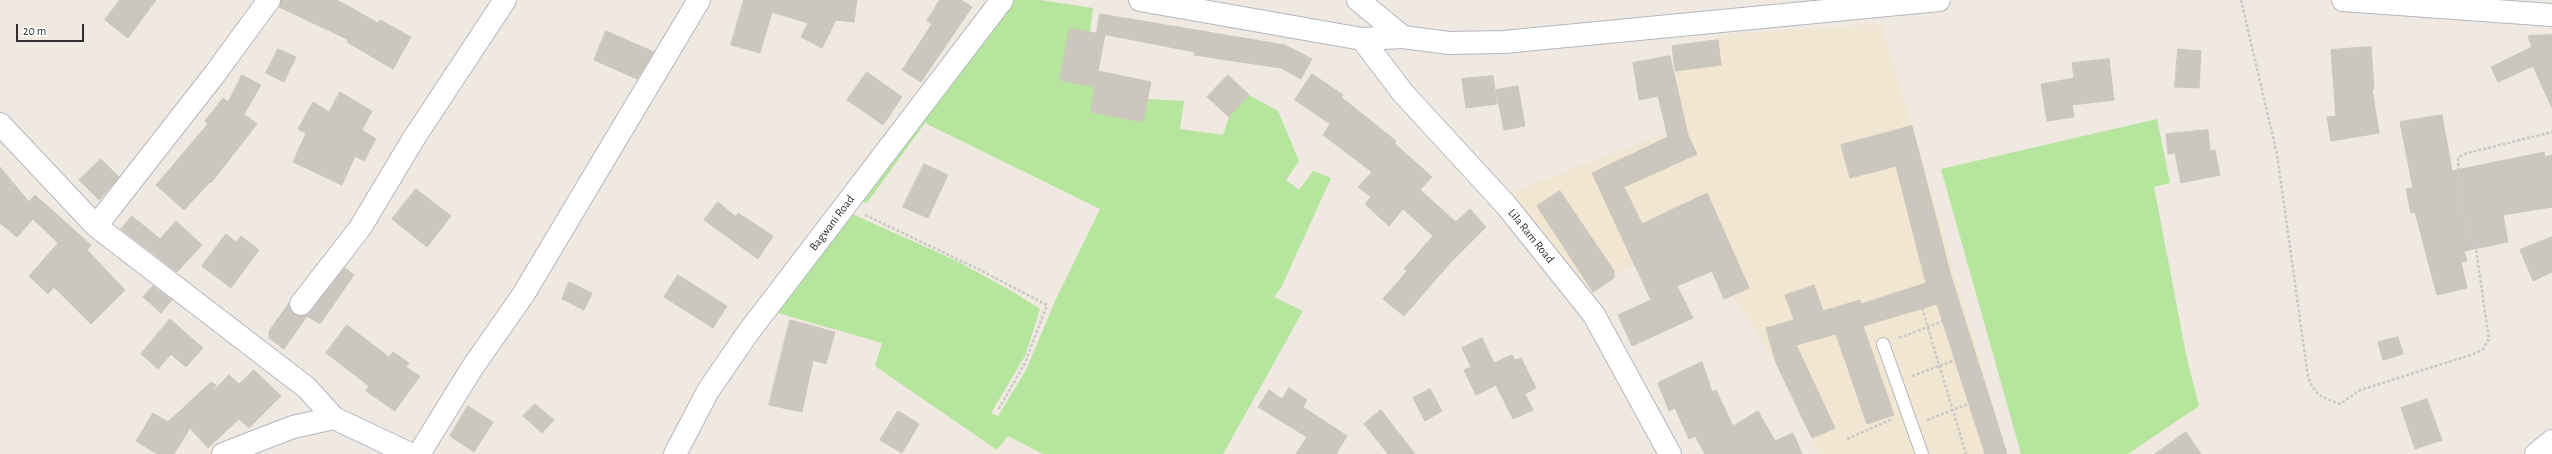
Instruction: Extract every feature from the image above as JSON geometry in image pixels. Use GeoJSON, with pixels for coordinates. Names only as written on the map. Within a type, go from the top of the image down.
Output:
{"type":"FeatureCollection","features":[{"type":"Feature","properties":{"kind":"street"},"geometry":{"type":"LineString","coordinates":[[96,226],[214,76],[269,0]]}},
{"type":"Feature","properties":{"kind":"street"},"geometry":{"type":"LineString","coordinates":[[301,304],[360,228],[414,138],[505,0]]}},
{"type":"Feature","properties":{"kind":"street"},"geometry":{"type":"LineString","coordinates":[[419,454],[468,374],[523,294],[699,0]]}},
{"type":"Feature","properties":{"kind":"street","name":"Bagwani Road"},"geometry":{"type":"LineString","coordinates":[[675,454],[712,384],[747,334],[1002,0]]}},
{"type":"Feature","properties":{"kind":"street"},"geometry":{"type":"LineString","coordinates":[[1140,0],[1362,39],[1402,37],[1449,43],[1504,42],[1939,0]]}},
{"type":"Feature","properties":{"kind":"street"},"geometry":{"type":"LineString","coordinates":[[1358,0],[1402,37]]}},
{"type":"Feature","properties":{"kind":"street"},"geometry":{"type":"LineString","coordinates":[[2342,0],[2552,15]]}},
{"type":"Feature","properties":{"kind":"street","name":"Lila Ram Road"},"geometry":{"type":"LineString","coordinates":[[1362,39],[1403,93],[1506,205],[1594,315],[1670,454]]}},
{"type":"Feature","properties":{"kind":"street"},"geometry":{"type":"LineString","coordinates":[[0,124],[96,226],[307,388],[334,418],[410,454]]}},
{"type":"Feature","properties":{"kind":"street"},"geometry":{"type":"LineString","coordinates":[[223,454],[293,427],[334,418]]}},
{"type":"Feature","properties":{"kind":"street"},"geometry":{"type":"LineString","coordinates":[[2536,454],[2552,440]]}},
{"type":"Feature","properties":{"kind":"lane"},"geometry":{"type":"LineString","coordinates":[[1883,344],[1922,454]]}},
{"type":"Feature","properties":{"kind":"path"},"geometry":{"type":"LineString","coordinates":[[2241,0],[2277,154],[2308,377],[2313,390],[2321,396],[2340,404],[2360,390],[2474,354],[2483,349],[2489,339],[2476,249],[2460,205],[2458,158],[2464,154],[2552,132]]}},
{"type":"Feature","properties":{"kind":"path"},"geometry":{"type":"LineString","coordinates":[[844,206],[976,268],[1047,305],[1025,363],[998,410]]}},
{"type":"Feature","properties":{"kind":"path"},"geometry":{"type":"LineString","coordinates":[[1922,308],[1966,454]]}},
{"type":"Feature","properties":{"kind":"path"},"geometry":{"type":"LineString","coordinates":[[1883,344],[1942,321]]}},
{"type":"Feature","properties":{"kind":"path"},"geometry":{"type":"LineString","coordinates":[[1896,382],[1955,360]]}},
{"type":"Feature","properties":{"kind":"path"},"geometry":{"type":"LineString","coordinates":[[1912,426],[1968,404]]}},
{"type":"Feature","properties":{"kind":"path"},"geometry":{"type":"LineString","coordinates":[[1848,439],[1908,413]]}},
{"type":"Feature","properties":{"kind":"shaded area"},"geometry":{"type":"Polygon","coordinates":[[[1881,24],[2007,454],[1819,454],[1775,361],[1693,235],[1586,288],[1510,193],[1686,125],[1675,71],[1720,65],[1718,40],[1720,35],[1881,24]]]}},
{"type":"Feature","properties":{"kind":"green space"},"geometry":{"type":"Polygon","coordinates":[[[1015,0],[1040,0],[1093,8],[1090,32],[1095,87],[1091,112],[1143,122],[1148,99],[1184,101],[1180,129],[1223,135],[1229,117],[1249,95],[1278,111],[1299,161],[1286,180],[1299,190],[1313,171],[1331,178],[1281,288],[1274,297],[1303,311],[1223,454],[1043,454],[1008,436],[997,450],[875,366],[882,343],[774,312],[852,214],[957,261],[1015,293],[1040,309],[1025,356],[991,413],[998,416],[1026,370],[1056,299],[1100,209],[925,123],[867,203],[857,200],[1015,0]]]}},
{"type":"Feature","properties":{"kind":"green space"},"geometry":{"type":"Polygon","coordinates":[[[2157,119],[2170,183],[2154,187],[2187,359],[2199,406],[2128,454],[2021,454],[1941,169],[2157,119]]]}},
{"type":"Feature","properties":{"kind":"building"},"geometry":{"type":"Polygon","coordinates":[[[120,0],[156,0],[128,38],[105,20],[120,0]]]}},
{"type":"Feature","properties":{"kind":"building"},"geometry":{"type":"Polygon","coordinates":[[[281,0],[337,0],[378,23],[380,20],[411,37],[393,69],[347,42],[349,40],[279,7],[281,0]]]}},
{"type":"Feature","properties":{"kind":"building"},"geometry":{"type":"Polygon","coordinates":[[[744,0],[857,0],[854,22],[836,20],[822,48],[801,37],[808,23],[772,12],[760,53],[731,45],[744,0]]]}},
{"type":"Feature","properties":{"kind":"building"},"geometry":{"type":"Polygon","coordinates":[[[940,0],[961,0],[972,7],[921,82],[902,70],[932,24],[927,21],[940,0]]]}},
{"type":"Feature","properties":{"kind":"building"},"geometry":{"type":"Polygon","coordinates":[[[1100,14],[1285,45],[1312,59],[1301,79],[1281,68],[1194,55],[1195,52],[1097,33],[1100,14]]]}},
{"type":"Feature","properties":{"kind":"building"},"geometry":{"type":"Polygon","coordinates":[[[1070,28],[1105,35],[1098,71],[1151,82],[1143,122],[1091,112],[1095,87],[1060,80],[1070,28]]]}},
{"type":"Feature","properties":{"kind":"building"},"geometry":{"type":"Polygon","coordinates":[[[606,31],[654,52],[637,79],[594,60],[606,31]]]}},
{"type":"Feature","properties":{"kind":"building"},"geometry":{"type":"Polygon","coordinates":[[[2552,35],[2552,108],[2533,66],[2498,82],[2491,67],[2532,47],[2528,36],[2552,35]]]}},
{"type":"Feature","properties":{"kind":"building"},"geometry":{"type":"Polygon","coordinates":[[[1718,40],[1721,65],[1675,71],[1672,46],[1718,40]]]}},
{"type":"Feature","properties":{"kind":"building"},"geometry":{"type":"Polygon","coordinates":[[[2371,47],[2374,89],[2372,89],[2379,133],[2331,141],[2327,117],[2336,116],[2331,50],[2371,47]]]}},
{"type":"Feature","properties":{"kind":"building"},"geometry":{"type":"Polygon","coordinates":[[[278,49],[296,57],[284,82],[266,73],[278,49]]]}},
{"type":"Feature","properties":{"kind":"building"},"geometry":{"type":"Polygon","coordinates":[[[2178,49],[2201,51],[2199,88],[2175,87],[2178,49]]]}},
{"type":"Feature","properties":{"kind":"building"},"geometry":{"type":"Polygon","coordinates":[[[1670,56],[1688,135],[1697,154],[1624,187],[1642,224],[1707,193],[1749,288],[1724,299],[1712,271],[1677,286],[1693,318],[1632,346],[1618,315],[1651,300],[1592,173],[1668,137],[1658,96],[1639,100],[1633,63],[1670,56]]]}},
{"type":"Feature","properties":{"kind":"building"},"geometry":{"type":"Polygon","coordinates":[[[2109,59],[2114,100],[2072,105],[2074,117],[2047,121],[2041,84],[2074,78],[2072,63],[2109,59]]]}},
{"type":"Feature","properties":{"kind":"building"},"geometry":{"type":"Polygon","coordinates":[[[867,72],[902,97],[883,125],[847,100],[867,72]]]}},
{"type":"Feature","properties":{"kind":"building"},"geometry":{"type":"Polygon","coordinates":[[[1312,74],[1343,95],[1341,97],[1396,141],[1394,143],[1432,177],[1420,190],[1456,222],[1470,209],[1486,227],[1450,263],[1404,316],[1383,299],[1407,271],[1404,269],[1433,236],[1403,209],[1389,226],[1365,204],[1371,197],[1358,187],[1372,172],[1323,135],[1330,124],[1295,100],[1312,74]]]}},
{"type":"Feature","properties":{"kind":"building"},"geometry":{"type":"Polygon","coordinates":[[[242,75],[261,85],[244,114],[257,124],[211,183],[210,182],[184,210],[156,185],[208,124],[205,121],[223,98],[228,102],[242,75]]]}},
{"type":"Feature","properties":{"kind":"building"},"geometry":{"type":"Polygon","coordinates":[[[1228,75],[1249,95],[1229,117],[1207,97],[1228,75]]]}},
{"type":"Feature","properties":{"kind":"building"},"geometry":{"type":"Polygon","coordinates":[[[1493,76],[1497,104],[1466,108],[1462,79],[1493,76]]]}},
{"type":"Feature","properties":{"kind":"building"},"geometry":{"type":"Polygon","coordinates":[[[1518,86],[1525,126],[1504,130],[1496,90],[1518,86]]]}},
{"type":"Feature","properties":{"kind":"building"},"geometry":{"type":"Polygon","coordinates":[[[340,92],[372,111],[362,130],[376,139],[364,161],[355,156],[342,185],[293,162],[306,133],[298,129],[313,102],[329,112],[340,92]]]}},
{"type":"Feature","properties":{"kind":"building"},"geometry":{"type":"Polygon","coordinates":[[[2442,115],[2452,171],[2544,152],[2545,157],[2552,155],[2552,207],[2503,215],[2508,242],[2464,251],[2467,261],[2461,262],[2467,288],[2437,295],[2415,212],[2411,213],[2406,189],[2413,188],[2400,122],[2442,115]]]}},
{"type":"Feature","properties":{"kind":"building"},"geometry":{"type":"Polygon","coordinates":[[[1912,126],[1951,276],[2007,454],[1985,454],[1937,304],[1863,326],[1894,415],[1867,424],[1836,334],[1796,345],[1835,428],[1812,438],[1776,363],[1766,328],[1794,320],[1785,295],[1814,285],[1823,311],[1860,300],[1861,304],[1926,283],[1896,166],[1850,178],[1841,145],[1912,126]]]}},
{"type":"Feature","properties":{"kind":"building"},"geometry":{"type":"Polygon","coordinates":[[[2208,130],[2210,151],[2215,150],[2220,175],[2181,183],[2175,153],[2168,154],[2166,134],[2208,130]]]}},
{"type":"Feature","properties":{"kind":"building"},"geometry":{"type":"Polygon","coordinates":[[[101,159],[119,177],[99,200],[79,180],[101,159]]]}},
{"type":"Feature","properties":{"kind":"building"},"geometry":{"type":"Polygon","coordinates":[[[924,164],[948,175],[928,218],[903,207],[924,164]]]}},
{"type":"Feature","properties":{"kind":"building"},"geometry":{"type":"Polygon","coordinates":[[[0,167],[29,202],[35,195],[91,245],[87,250],[125,290],[91,324],[54,287],[48,294],[29,276],[58,243],[33,219],[17,237],[0,223],[0,167]]]}},
{"type":"Feature","properties":{"kind":"building"},"geometry":{"type":"Polygon","coordinates":[[[416,189],[451,216],[427,247],[392,219],[416,189]]]}},
{"type":"Feature","properties":{"kind":"building"},"geometry":{"type":"Polygon","coordinates":[[[1560,191],[1614,271],[1614,278],[1593,292],[1537,206],[1560,191]]]}},
{"type":"Feature","properties":{"kind":"building"},"geometry":{"type":"Polygon","coordinates":[[[718,202],[736,217],[738,213],[773,236],[758,259],[704,220],[718,202]]]}},
{"type":"Feature","properties":{"kind":"building"},"geometry":{"type":"Polygon","coordinates":[[[132,216],[160,239],[176,221],[202,245],[177,272],[121,229],[132,216]]]}},
{"type":"Feature","properties":{"kind":"building"},"geometry":{"type":"Polygon","coordinates":[[[226,234],[236,242],[241,236],[259,250],[231,288],[202,266],[226,234]]]}},
{"type":"Feature","properties":{"kind":"building"},"geometry":{"type":"Polygon","coordinates":[[[2552,237],[2552,272],[2533,281],[2520,250],[2552,237]]]}},
{"type":"Feature","properties":{"kind":"building"},"geometry":{"type":"Polygon","coordinates":[[[345,268],[354,275],[320,324],[307,316],[284,349],[269,338],[269,331],[289,303],[294,314],[306,315],[345,268]]]}},
{"type":"Feature","properties":{"kind":"building"},"geometry":{"type":"Polygon","coordinates":[[[678,275],[727,306],[713,328],[664,297],[678,275]]]}},
{"type":"Feature","properties":{"kind":"building"},"geometry":{"type":"Polygon","coordinates":[[[569,282],[592,293],[584,310],[562,299],[569,282]]]}},
{"type":"Feature","properties":{"kind":"building"},"geometry":{"type":"Polygon","coordinates":[[[153,286],[172,300],[161,313],[143,297],[153,286]]]}},
{"type":"Feature","properties":{"kind":"building"},"geometry":{"type":"Polygon","coordinates":[[[170,319],[203,348],[186,367],[171,354],[158,369],[141,354],[170,319]]]}},
{"type":"Feature","properties":{"kind":"building"},"geometry":{"type":"Polygon","coordinates":[[[790,320],[835,332],[826,364],[813,360],[802,412],[769,405],[790,320]]]}},
{"type":"Feature","properties":{"kind":"building"},"geometry":{"type":"Polygon","coordinates":[[[347,325],[389,357],[393,352],[409,363],[406,367],[420,376],[395,411],[366,391],[369,386],[326,353],[347,325]]]}},
{"type":"Feature","properties":{"kind":"building"},"geometry":{"type":"Polygon","coordinates":[[[2398,337],[2403,354],[2383,360],[2378,342],[2398,337]]]}},
{"type":"Feature","properties":{"kind":"building"},"geometry":{"type":"Polygon","coordinates":[[[1482,338],[1494,363],[1512,355],[1515,360],[1521,358],[1536,388],[1525,394],[1533,410],[1513,419],[1496,385],[1476,395],[1464,370],[1471,367],[1462,348],[1482,338]]]}},
{"type":"Feature","properties":{"kind":"building"},"geometry":{"type":"Polygon","coordinates":[[[1702,362],[1712,392],[1716,390],[1733,426],[1758,411],[1775,441],[1793,433],[1802,454],[1705,454],[1695,436],[1689,439],[1675,408],[1669,411],[1658,383],[1702,362]]]}},
{"type":"Feature","properties":{"kind":"building"},"geometry":{"type":"Polygon","coordinates":[[[254,370],[281,396],[249,428],[239,419],[208,448],[190,428],[174,454],[157,454],[136,441],[153,413],[168,422],[211,382],[216,385],[211,393],[229,375],[239,384],[254,370]]]}},
{"type":"Feature","properties":{"kind":"building"},"geometry":{"type":"Polygon","coordinates":[[[1289,388],[1307,400],[1303,407],[1347,436],[1336,454],[1296,454],[1307,437],[1258,407],[1269,390],[1282,399],[1289,388]]]}},
{"type":"Feature","properties":{"kind":"building"},"geometry":{"type":"Polygon","coordinates":[[[1430,389],[1442,411],[1425,421],[1413,398],[1430,389]]]}},
{"type":"Feature","properties":{"kind":"building"},"geometry":{"type":"Polygon","coordinates":[[[2427,399],[2442,440],[2415,449],[2401,408],[2427,399]]]}},
{"type":"Feature","properties":{"kind":"building"},"geometry":{"type":"Polygon","coordinates":[[[535,404],[554,420],[542,433],[523,416],[535,404]]]}},
{"type":"Feature","properties":{"kind":"building"},"geometry":{"type":"Polygon","coordinates":[[[468,406],[493,422],[474,452],[450,436],[468,406]]]}},
{"type":"Feature","properties":{"kind":"building"},"geometry":{"type":"Polygon","coordinates":[[[1381,410],[1415,454],[1388,454],[1364,424],[1381,410]]]}},
{"type":"Feature","properties":{"kind":"building"},"geometry":{"type":"Polygon","coordinates":[[[898,411],[919,424],[902,453],[880,440],[898,411]]]}},
{"type":"Feature","properties":{"kind":"building"},"geometry":{"type":"Polygon","coordinates":[[[2186,432],[2201,454],[2155,454],[2186,432]]]}}]}
